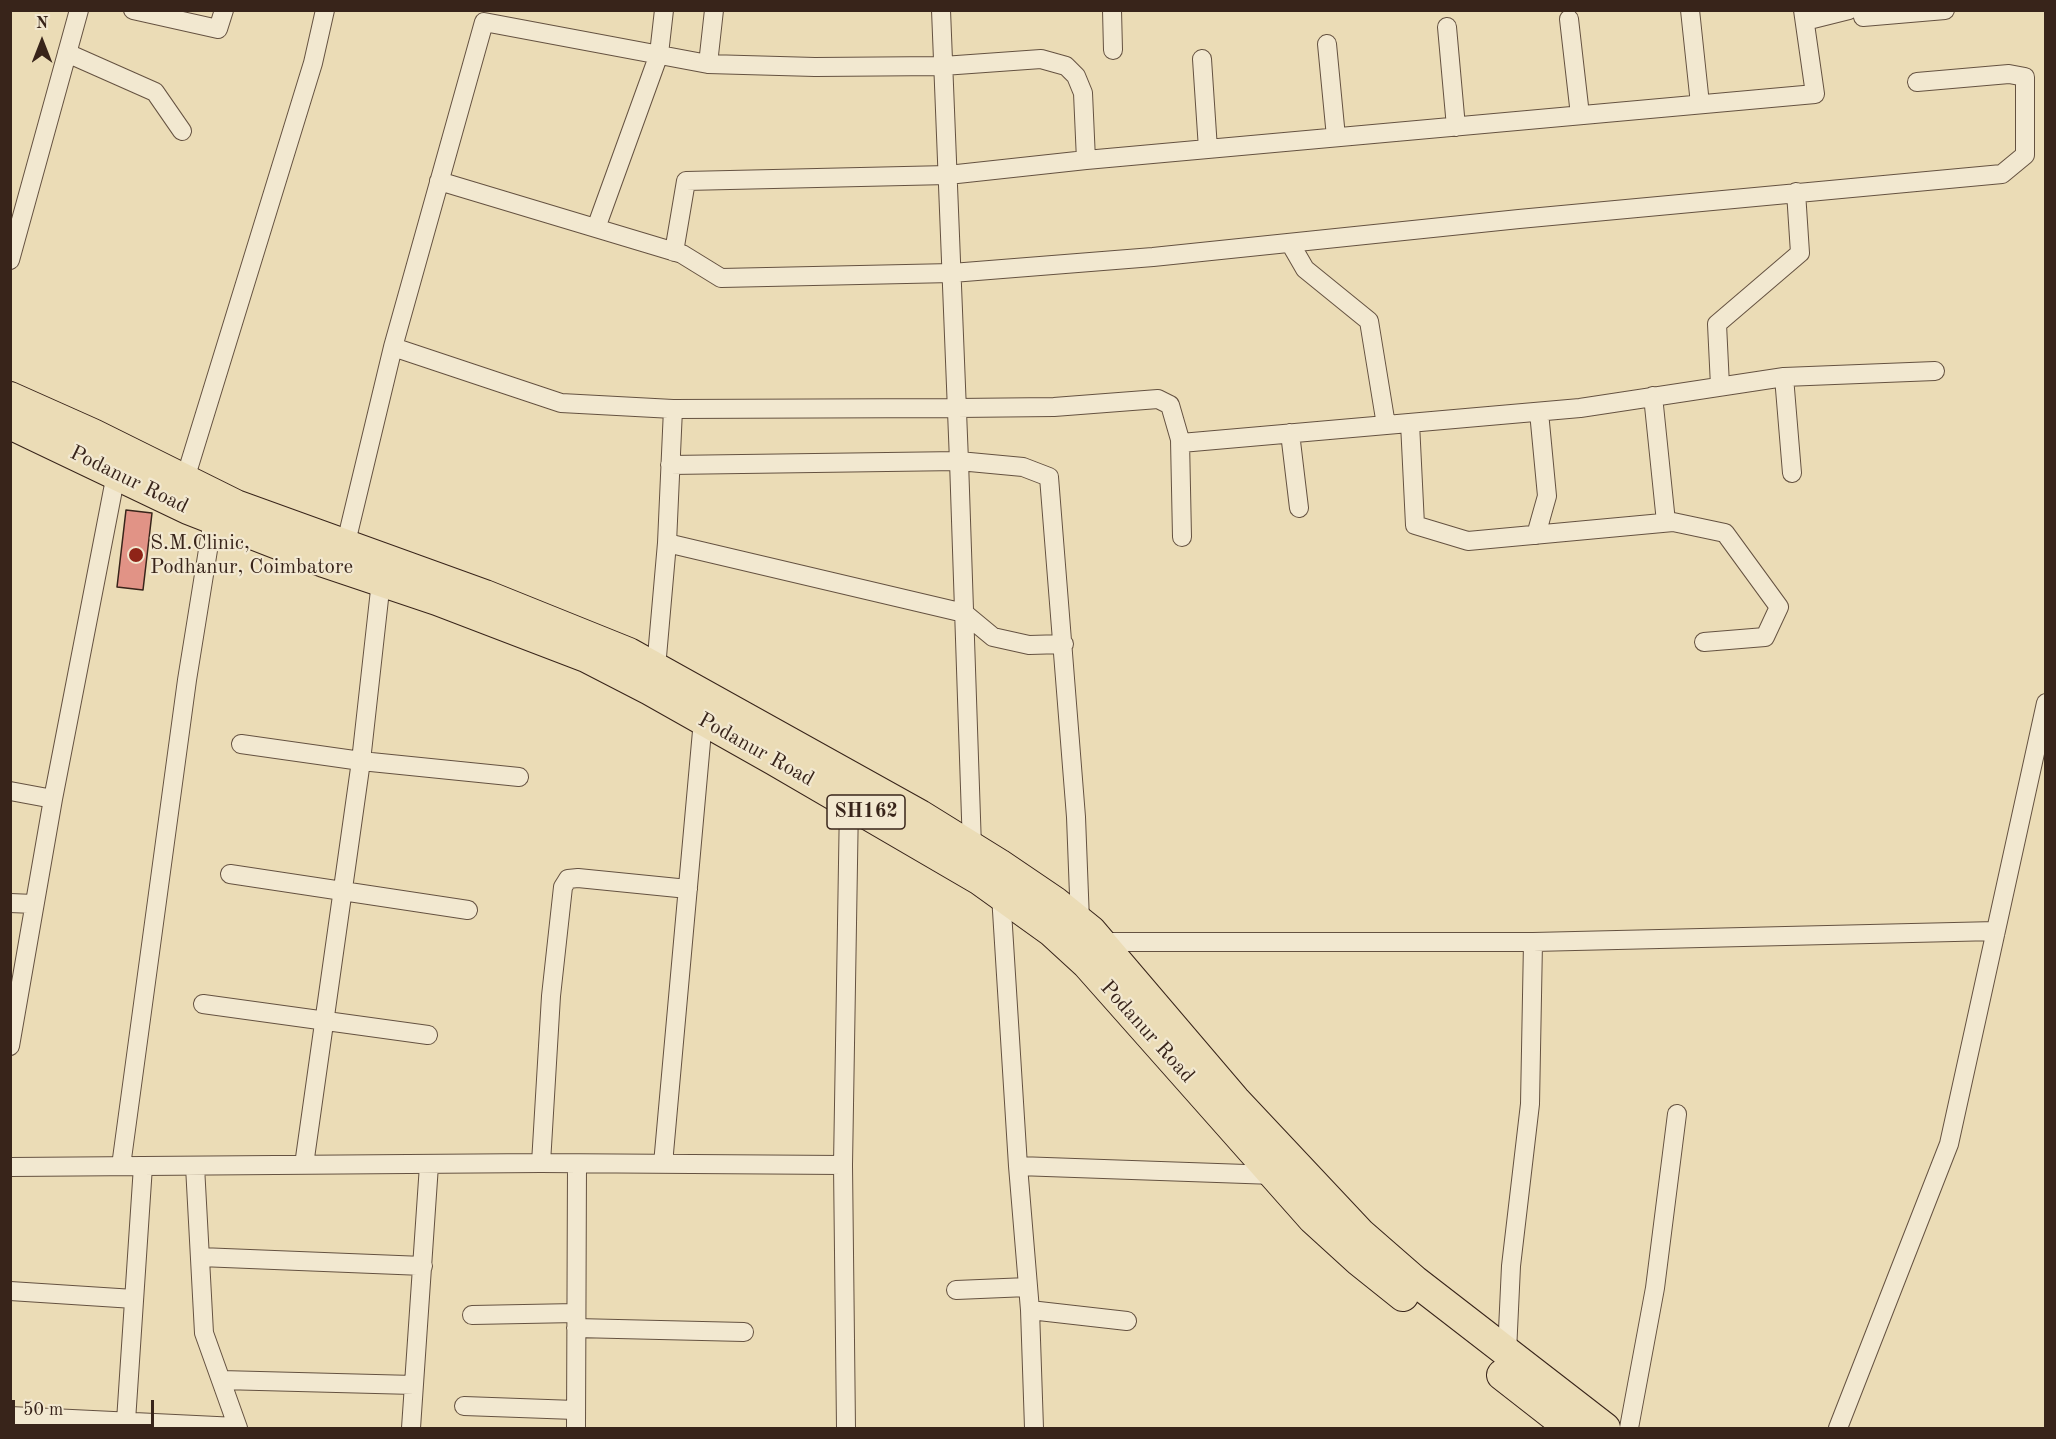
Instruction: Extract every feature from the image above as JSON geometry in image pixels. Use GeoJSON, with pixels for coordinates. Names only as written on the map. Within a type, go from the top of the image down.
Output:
{"type":"FeatureCollection","features":[{"type":"Feature","properties":{"kind":"main road"},"geometry":{"type":"LineString","coordinates":[[10,397],[340,555],[382,570],[485,595],[629,653],[920,815],[966,858],[1055,902],[1080,921],[1101,942],[1235,1100],[1360,1233],[1415,1281],[1605,1428]]}},
{"type":"Feature","properties":{"kind":"main road","name":"Podanur Road"},"geometry":{"type":"LineString","coordinates":[[10,424],[213,519],[340,555]]}},
{"type":"Feature","properties":{"kind":"main road","name":"Podanur Road"},"geometry":{"type":"LineString","coordinates":[[382,570],[468,611],[586,657],[849,803],[966,858],[1001,895],[1051,930],[1087,964],[1313,1219],[1358,1260],[1570,1428]]}},
{"type":"Feature","properties":{"kind":"street"},"geometry":{"type":"LineString","coordinates":[[10,260],[79,10]]}},
{"type":"Feature","properties":{"kind":"street"},"geometry":{"type":"LineString","coordinates":[[133,10],[218,29],[224,10]]}},
{"type":"Feature","properties":{"kind":"street"},"geometry":{"type":"LineString","coordinates":[[185,479],[313,63],[325,10]]}},
{"type":"Feature","properties":{"kind":"street"},"geometry":{"type":"LineString","coordinates":[[596,228],[659,54],[664,10]]}},
{"type":"Feature","properties":{"kind":"street"},"geometry":{"type":"LineString","coordinates":[[708,64],[714,10]]}},
{"type":"Feature","properties":{"kind":"street"},"geometry":{"type":"LineString","coordinates":[[941,10],[964,614],[966,858]]}},
{"type":"Feature","properties":{"kind":"street"},"geometry":{"type":"LineString","coordinates":[[1112,10],[1113,50]]}},
{"type":"Feature","properties":{"kind":"street"},"geometry":{"type":"LineString","coordinates":[[1690,10],[1700,105]]}},
{"type":"Feature","properties":{"kind":"street"},"geometry":{"type":"LineString","coordinates":[[674,252],[686,181],[948,175],[1086,160],[1815,94],[1804,16],[1849,10]]}},
{"type":"Feature","properties":{"kind":"street"},"geometry":{"type":"LineString","coordinates":[[1862,10],[1863,17],[1945,10]]}},
{"type":"Feature","properties":{"kind":"street"},"geometry":{"type":"LineString","coordinates":[[340,555],[349,530],[393,347],[485,16],[708,64],[815,67],[943,66],[1041,60],[1066,66],[1076,76],[1083,93],[1086,160]]}},
{"type":"Feature","properties":{"kind":"street"},"geometry":{"type":"LineString","coordinates":[[1569,19],[1580,115]]}},
{"type":"Feature","properties":{"kind":"street"},"geometry":{"type":"LineString","coordinates":[[1447,27],[1456,127]]}},
{"type":"Feature","properties":{"kind":"street"},"geometry":{"type":"LineString","coordinates":[[1327,44],[1336,137]]}},
{"type":"Feature","properties":{"kind":"street"},"geometry":{"type":"LineString","coordinates":[[67,54],[155,92],[182,131]]}},
{"type":"Feature","properties":{"kind":"street"},"geometry":{"type":"LineString","coordinates":[[1202,59],[1208,149]]}},
{"type":"Feature","properties":{"kind":"street"},"geometry":{"type":"LineString","coordinates":[[439,182],[682,254],[722,278],[952,273],[1153,257],[1796,192],[2002,174],[2025,154],[2025,77],[2009,74],[1917,82]]}},
{"type":"Feature","properties":{"kind":"street"},"geometry":{"type":"LineString","coordinates":[[1720,386],[1717,324],[1800,253],[1796,192]]}},
{"type":"Feature","properties":{"kind":"street"},"geometry":{"type":"LineString","coordinates":[[1290,243],[1305,270],[1369,321],[1386,425]]}},
{"type":"Feature","properties":{"kind":"street"},"geometry":{"type":"LineString","coordinates":[[393,347],[561,402],[673,409],[957,408],[1054,407],[1158,399],[1170,405],[1180,440],[1182,537]]}},
{"type":"Feature","properties":{"kind":"street"},"geometry":{"type":"LineString","coordinates":[[1180,440],[1181,443],[1580,408],[1784,376],[1935,372]]}},
{"type":"Feature","properties":{"kind":"street"},"geometry":{"type":"LineString","coordinates":[[1784,376],[1792,473]]}},
{"type":"Feature","properties":{"kind":"street"},"geometry":{"type":"LineString","coordinates":[[1653,396],[1666,522]]}},
{"type":"Feature","properties":{"kind":"street"},"geometry":{"type":"LineString","coordinates":[[656,668],[667,543],[673,409]]}},
{"type":"Feature","properties":{"kind":"street"},"geometry":{"type":"LineString","coordinates":[[1536,535],[1547,496],[1539,412]]}},
{"type":"Feature","properties":{"kind":"street"},"geometry":{"type":"LineString","coordinates":[[1410,423],[1415,525],[1468,541],[1666,522],[1725,533],[1779,606],[1765,637],[1704,642]]}},
{"type":"Feature","properties":{"kind":"street"},"geometry":{"type":"LineString","coordinates":[[1290,433],[1299,508]]}},
{"type":"Feature","properties":{"kind":"street"},"geometry":{"type":"LineString","coordinates":[[670,465],[959,461],[1023,466],[1049,477],[1064,644],[1076,817],[1080,921]]}},
{"type":"Feature","properties":{"kind":"street"},"geometry":{"type":"LineString","coordinates":[[11,1037],[53,799],[116,474]]}},
{"type":"Feature","properties":{"kind":"street"},"geometry":{"type":"LineString","coordinates":[[121,1167],[187,680],[213,519]]}},
{"type":"Feature","properties":{"kind":"street"},"geometry":{"type":"LineString","coordinates":[[667,543],[964,614],[993,637],[1029,645],[1064,644]]}},
{"type":"Feature","properties":{"kind":"street"},"geometry":{"type":"LineString","coordinates":[[304,1165],[361,761],[382,570]]}},
{"type":"Feature","properties":{"kind":"street"},"geometry":{"type":"LineString","coordinates":[[1838,1428],[1949,1144],[2046,703]]}},
{"type":"Feature","properties":{"kind":"street"},"geometry":{"type":"LineString","coordinates":[[663,1164],[703,720]]}},
{"type":"Feature","properties":{"kind":"street"},"geometry":{"type":"LineString","coordinates":[[241,744],[361,761],[519,777]]}},
{"type":"Feature","properties":{"kind":"street"},"geometry":{"type":"LineString","coordinates":[[10,791],[53,799]]}},
{"type":"Feature","properties":{"kind":"street"},"geometry":{"type":"LineString","coordinates":[[846,1428],[843,1165],[849,803]]}},
{"type":"Feature","properties":{"kind":"street"},"geometry":{"type":"LineString","coordinates":[[230,873],[468,910]]}},
{"type":"Feature","properties":{"kind":"street"},"geometry":{"type":"LineString","coordinates":[[541,1163],[551,996],[563,887],[568,879],[578,878],[688,889]]}},
{"type":"Feature","properties":{"kind":"street"},"geometry":{"type":"LineString","coordinates":[[1001,895],[1018,1167],[1029,1287],[1034,1428]]}},
{"type":"Feature","properties":{"kind":"street"},"geometry":{"type":"LineString","coordinates":[[10,903],[34,904]]}},
{"type":"Feature","properties":{"kind":"street"},"geometry":{"type":"LineString","coordinates":[[1101,942],[1533,942],[1996,930]]}},
{"type":"Feature","properties":{"kind":"street"},"geometry":{"type":"LineString","coordinates":[[1507,1352],[1511,1266],[1530,1104],[1533,942]]}},
{"type":"Feature","properties":{"kind":"street"},"geometry":{"type":"LineString","coordinates":[[202,1004],[428,1035]]}},
{"type":"Feature","properties":{"kind":"street"},"geometry":{"type":"LineString","coordinates":[[1629,1428],[1655,1288],[1677,1114]]}},
{"type":"Feature","properties":{"kind":"street"},"geometry":{"type":"LineString","coordinates":[[10,1167],[541,1163],[843,1165]]}},
{"type":"Feature","properties":{"kind":"street"},"geometry":{"type":"LineString","coordinates":[[576,1428],[577,1164]]}},
{"type":"Feature","properties":{"kind":"street"},"geometry":{"type":"LineString","coordinates":[[411,1428],[429,1165]]}},
{"type":"Feature","properties":{"kind":"street"},"geometry":{"type":"LineString","coordinates":[[126,1421],[143,1166]]}},
{"type":"Feature","properties":{"kind":"street"},"geometry":{"type":"LineString","coordinates":[[10,1416],[238,1427],[204,1333],[195,1166]]}},
{"type":"Feature","properties":{"kind":"street"},"geometry":{"type":"LineString","coordinates":[[1018,1167],[1274,1175]]}},
{"type":"Feature","properties":{"kind":"street"},"geometry":{"type":"LineString","coordinates":[[200,1257],[423,1266]]}},
{"type":"Feature","properties":{"kind":"street"},"geometry":{"type":"LineString","coordinates":[[956,1290],[1029,1287]]}},
{"type":"Feature","properties":{"kind":"street"},"geometry":{"type":"LineString","coordinates":[[10,1291],[134,1299]]}},
{"type":"Feature","properties":{"kind":"street"},"geometry":{"type":"LineString","coordinates":[[1030,1310],[1127,1321]]}},
{"type":"Feature","properties":{"kind":"street"},"geometry":{"type":"LineString","coordinates":[[472,1315],[744,1332]]}},
{"type":"Feature","properties":{"kind":"street"},"geometry":{"type":"LineString","coordinates":[[221,1380],[414,1385]]}},
{"type":"Feature","properties":{"kind":"street"},"geometry":{"type":"LineString","coordinates":[[464,1406],[575,1410]]}},
{"type":"Feature","properties":{"kind":"building"},"geometry":{"type":"Polygon","coordinates":[[[126,510],[152,513],[143,590],[117,587],[126,510]]]}},
{"type":"Feature","properties":{"kind":"place","name":"S.M.Clinic, Podhanur, Coimbatore"},"geometry":{"type":"Point","coordinates":[136,555]}}]}
